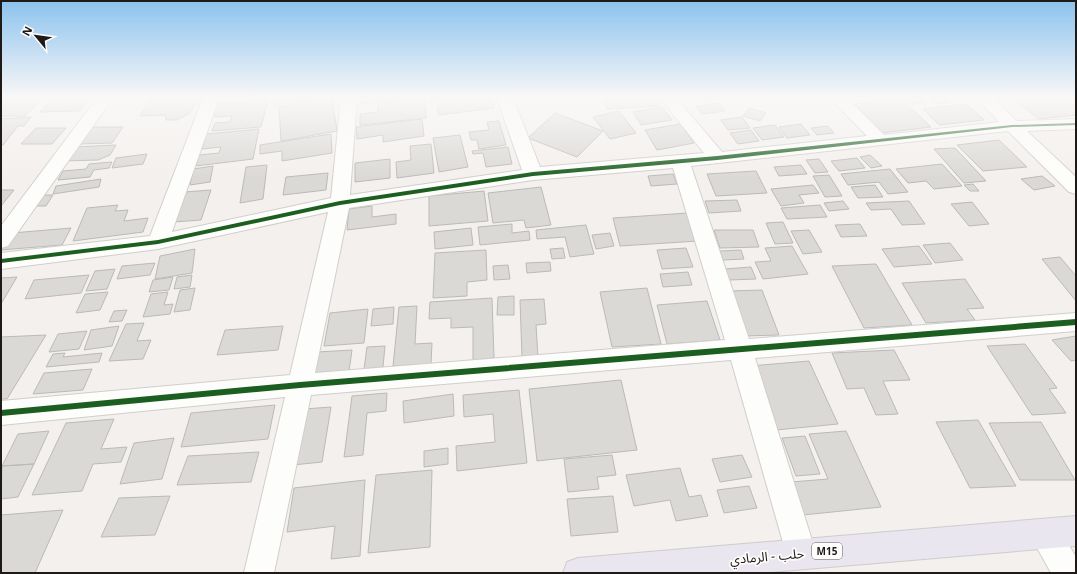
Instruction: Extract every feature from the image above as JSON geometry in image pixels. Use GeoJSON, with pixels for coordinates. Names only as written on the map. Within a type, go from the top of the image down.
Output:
{"type":"FeatureCollection","features":[{"type":"Feature","properties":{"kind":"highway","name":"حلب - الرمادي"},"geometry":{"type":"LineString","coordinates":[[578,573],[801,553],[1045,535],[1076,531]]}},
{"type":"Feature","properties":{"kind":"street"},"geometry":{"type":"LineString","coordinates":[[1,241],[86,125]]}},
{"type":"Feature","properties":{"kind":"street"},"geometry":{"type":"LineString","coordinates":[[158,242],[201,125]]}},
{"type":"Feature","properties":{"kind":"street"},"geometry":{"type":"LineString","coordinates":[[259,573],[340,203],[347,125]]}},
{"type":"Feature","properties":{"kind":"street"},"geometry":{"type":"LineString","coordinates":[[514,125],[533,174]]}},
{"type":"Feature","properties":{"kind":"street"},"geometry":{"type":"LineString","coordinates":[[690,125],[718,158]]}},
{"type":"Feature","properties":{"kind":"street"},"geometry":{"type":"LineString","coordinates":[[865,125],[881,141]]}},
{"type":"Feature","properties":{"kind":"street"},"geometry":{"type":"LineString","coordinates":[[1,261],[158,242],[340,203],[533,174],[680,160],[718,158],[1012,126],[1051,125]]}},
{"type":"Feature","properties":{"kind":"street"},"geometry":{"type":"LineString","coordinates":[[1012,126],[1076,188]]}},
{"type":"Feature","properties":{"kind":"street"},"geometry":{"type":"LineString","coordinates":[[680,160],[740,349],[801,553]]}},
{"type":"Feature","properties":{"kind":"street"},"geometry":{"type":"LineString","coordinates":[[1,413],[300,385],[1076,322]]}},
{"type":"Feature","properties":{"kind":"street"},"geometry":{"type":"LineString","coordinates":[[1045,535],[1068,573]]}},
{"type":"Feature","properties":{"kind":"building"},"geometry":{"type":"Polygon","coordinates":[[[1,125],[25,125],[18,126],[3,145],[1,145],[1,125]]]}},
{"type":"Feature","properties":{"kind":"building"},"geometry":{"type":"Polygon","coordinates":[[[214,125],[262,125],[261,127],[212,131],[214,125]]]}},
{"type":"Feature","properties":{"kind":"building"},"geometry":{"type":"Polygon","coordinates":[[[280,125],[336,125],[337,131],[281,141],[280,125]]]}},
{"type":"Feature","properties":{"kind":"building"},"geometry":{"type":"Polygon","coordinates":[[[374,125],[423,125],[424,136],[383,142],[383,135],[357,139],[356,127],[374,125]]]}},
{"type":"Feature","properties":{"kind":"building"},"geometry":{"type":"Polygon","coordinates":[[[488,125],[500,125],[506,145],[479,149],[477,140],[471,140],[469,132],[489,130],[488,125]]]}},
{"type":"Feature","properties":{"kind":"building"},"geometry":{"type":"Polygon","coordinates":[[[542,125],[586,125],[603,131],[577,157],[528,138],[542,125]]]}},
{"type":"Feature","properties":{"kind":"building"},"geometry":{"type":"Polygon","coordinates":[[[599,125],[630,125],[636,133],[610,139],[599,125]]]}},
{"type":"Feature","properties":{"kind":"building"},"geometry":{"type":"Polygon","coordinates":[[[681,125],[694,143],[657,150],[645,130],[681,125]]]}},
{"type":"Feature","properties":{"kind":"building"},"geometry":{"type":"Polygon","coordinates":[[[724,125],[748,125],[750,128],[728,130],[724,125]]]}},
{"type":"Feature","properties":{"kind":"building"},"geometry":{"type":"Polygon","coordinates":[[[775,125],[784,137],[762,140],[753,128],[775,125]]]}},
{"type":"Feature","properties":{"kind":"building"},"geometry":{"type":"Polygon","coordinates":[[[802,125],[810,135],[787,138],[779,127],[802,125]]]}},
{"type":"Feature","properties":{"kind":"building"},"geometry":{"type":"Polygon","coordinates":[[[874,125],[929,125],[931,127],[882,133],[874,125]]]}},
{"type":"Feature","properties":{"kind":"building"},"geometry":{"type":"Polygon","coordinates":[[[828,126],[834,133],[817,135],[811,128],[828,126]]]}},
{"type":"Feature","properties":{"kind":"building"},"geometry":{"type":"Polygon","coordinates":[[[91,127],[123,127],[112,143],[78,144],[91,127]]]}},
{"type":"Feature","properties":{"kind":"building"},"geometry":{"type":"Polygon","coordinates":[[[36,128],[66,128],[52,144],[21,144],[36,128]]]}},
{"type":"Feature","properties":{"kind":"building"},"geometry":{"type":"Polygon","coordinates":[[[259,129],[253,159],[196,166],[199,155],[219,153],[221,147],[202,149],[207,134],[259,129]]]}},
{"type":"Feature","properties":{"kind":"building"},"geometry":{"type":"Polygon","coordinates":[[[751,130],[759,141],[738,144],[730,133],[751,130]]]}},
{"type":"Feature","properties":{"kind":"building"},"geometry":{"type":"Polygon","coordinates":[[[331,134],[332,153],[282,161],[282,151],[260,154],[260,145],[331,134]]]}},
{"type":"Feature","properties":{"kind":"building"},"geometry":{"type":"Polygon","coordinates":[[[460,135],[468,167],[439,172],[433,138],[460,135]]]}},
{"type":"Feature","properties":{"kind":"building"},"geometry":{"type":"Polygon","coordinates":[[[999,140],[1027,167],[983,171],[957,145],[999,140]]]}},
{"type":"Feature","properties":{"kind":"building"},"geometry":{"type":"Polygon","coordinates":[[[431,144],[434,173],[397,178],[396,162],[411,160],[410,146],[431,144]]]}},
{"type":"Feature","properties":{"kind":"building"},"geometry":{"type":"Polygon","coordinates":[[[116,145],[110,155],[98,160],[63,161],[74,147],[116,145]]]}},
{"type":"Feature","properties":{"kind":"building"},"geometry":{"type":"Polygon","coordinates":[[[508,147],[512,164],[486,167],[483,153],[473,154],[472,151],[508,147]]]}},
{"type":"Feature","properties":{"kind":"building"},"geometry":{"type":"Polygon","coordinates":[[[955,148],[986,181],[964,183],[934,149],[955,148]]]}},
{"type":"Feature","properties":{"kind":"building"},"geometry":{"type":"Polygon","coordinates":[[[147,154],[143,164],[112,168],[116,158],[147,154]]]}},
{"type":"Feature","properties":{"kind":"building"},"geometry":{"type":"Polygon","coordinates":[[[870,155],[882,166],[871,168],[860,157],[870,155]]]}},
{"type":"Feature","properties":{"kind":"building"},"geometry":{"type":"Polygon","coordinates":[[[857,158],[865,168],[839,171],[831,161],[857,158]]]}},
{"type":"Feature","properties":{"kind":"building"},"geometry":{"type":"Polygon","coordinates":[[[390,159],[390,178],[355,182],[355,163],[390,159]]]}},
{"type":"Feature","properties":{"kind":"building"},"geometry":{"type":"Polygon","coordinates":[[[819,159],[828,172],[815,173],[806,160],[819,159]]]}},
{"type":"Feature","properties":{"kind":"building"},"geometry":{"type":"Polygon","coordinates":[[[112,162],[109,168],[94,170],[90,177],[58,180],[63,171],[86,169],[89,164],[112,162]]]}},
{"type":"Feature","properties":{"kind":"building"},"geometry":{"type":"Polygon","coordinates":[[[942,164],[962,186],[934,189],[926,181],[908,183],[896,169],[942,164]]]}},
{"type":"Feature","properties":{"kind":"building"},"geometry":{"type":"Polygon","coordinates":[[[267,165],[263,199],[240,203],[246,167],[267,165]]]}},
{"type":"Feature","properties":{"kind":"building"},"geometry":{"type":"Polygon","coordinates":[[[801,165],[807,174],[779,176],[774,167],[801,165]]]}},
{"type":"Feature","properties":{"kind":"building"},"geometry":{"type":"Polygon","coordinates":[[[213,166],[210,182],[190,185],[193,169],[213,166]]]}},
{"type":"Feature","properties":{"kind":"building"},"geometry":{"type":"Polygon","coordinates":[[[890,169],[908,192],[888,194],[879,182],[848,185],[841,174],[890,169]]]}},
{"type":"Feature","properties":{"kind":"building"},"geometry":{"type":"Polygon","coordinates":[[[756,171],[767,193],[716,196],[707,174],[756,171]]]}},
{"type":"Feature","properties":{"kind":"building"},"geometry":{"type":"Polygon","coordinates":[[[328,173],[326,190],[283,195],[286,177],[328,173]]]}},
{"type":"Feature","properties":{"kind":"building"},"geometry":{"type":"Polygon","coordinates":[[[673,174],[677,184],[651,186],[648,176],[673,174]]]}},
{"type":"Feature","properties":{"kind":"building"},"geometry":{"type":"Polygon","coordinates":[[[829,175],[842,196],[825,197],[813,176],[829,175]]]}},
{"type":"Feature","properties":{"kind":"building"},"geometry":{"type":"Polygon","coordinates":[[[1042,176],[1055,186],[1034,190],[1021,179],[1042,176]]]}},
{"type":"Feature","properties":{"kind":"building"},"geometry":{"type":"Polygon","coordinates":[[[101,179],[99,187],[53,194],[56,186],[101,179]]]}},
{"type":"Feature","properties":{"kind":"building"},"geometry":{"type":"Polygon","coordinates":[[[973,184],[979,191],[970,191],[964,185],[973,184]]]}},
{"type":"Feature","properties":{"kind":"building"},"geometry":{"type":"Polygon","coordinates":[[[813,185],[819,193],[799,195],[804,203],[781,206],[771,189],[813,185]]]}},
{"type":"Feature","properties":{"kind":"building"},"geometry":{"type":"Polygon","coordinates":[[[875,185],[883,197],[858,198],[851,187],[875,185]]]}},
{"type":"Feature","properties":{"kind":"building"},"geometry":{"type":"Polygon","coordinates":[[[541,187],[551,225],[526,228],[524,220],[493,223],[488,193],[541,187]]]}},
{"type":"Feature","properties":{"kind":"building"},"geometry":{"type":"Polygon","coordinates":[[[1,190],[14,190],[1,206],[1,190]]]}},
{"type":"Feature","properties":{"kind":"building"},"geometry":{"type":"Polygon","coordinates":[[[211,190],[201,220],[174,222],[185,192],[211,190]]]}},
{"type":"Feature","properties":{"kind":"building"},"geometry":{"type":"Polygon","coordinates":[[[484,191],[488,221],[429,226],[429,196],[484,191]]]}},
{"type":"Feature","properties":{"kind":"building"},"geometry":{"type":"Polygon","coordinates":[[[43,195],[53,195],[46,206],[35,206],[43,195]]]}},
{"type":"Feature","properties":{"kind":"building"},"geometry":{"type":"Polygon","coordinates":[[[737,200],[741,211],[709,213],[705,201],[737,200]]]}},
{"type":"Feature","properties":{"kind":"building"},"geometry":{"type":"Polygon","coordinates":[[[843,201],[849,209],[829,211],[824,203],[843,201]]]}},
{"type":"Feature","properties":{"kind":"building"},"geometry":{"type":"Polygon","coordinates":[[[909,201],[925,224],[902,225],[891,209],[871,210],[866,203],[909,201]]]}},
{"type":"Feature","properties":{"kind":"building"},"geometry":{"type":"Polygon","coordinates":[[[972,202],[989,224],[969,226],[951,204],[972,202]]]}},
{"type":"Feature","properties":{"kind":"building"},"geometry":{"type":"Polygon","coordinates":[[[118,205],[115,211],[128,210],[124,221],[148,218],[143,232],[73,241],[87,208],[118,205]]]}},
{"type":"Feature","properties":{"kind":"building"},"geometry":{"type":"Polygon","coordinates":[[[820,205],[827,217],[787,219],[781,208],[820,205]]]}},
{"type":"Feature","properties":{"kind":"building"},"geometry":{"type":"Polygon","coordinates":[[[372,206],[372,217],[396,214],[396,224],[347,230],[349,209],[372,206]]]}},
{"type":"Feature","properties":{"kind":"building"},"geometry":{"type":"Polygon","coordinates":[[[688,213],[698,241],[620,246],[613,218],[688,213]]]}},
{"type":"Feature","properties":{"kind":"building"},"geometry":{"type":"Polygon","coordinates":[[[783,222],[793,243],[775,244],[766,223],[783,222]]]}},
{"type":"Feature","properties":{"kind":"building"},"geometry":{"type":"Polygon","coordinates":[[[512,224],[512,233],[529,231],[530,240],[480,245],[478,227],[512,224]]]}},
{"type":"Feature","properties":{"kind":"building"},"geometry":{"type":"Polygon","coordinates":[[[860,224],[867,236],[841,237],[835,225],[860,224]]]}},
{"type":"Feature","properties":{"kind":"building"},"geometry":{"type":"Polygon","coordinates":[[[586,225],[594,254],[570,257],[565,237],[537,239],[536,230],[586,225]]]}},
{"type":"Feature","properties":{"kind":"building"},"geometry":{"type":"Polygon","coordinates":[[[71,228],[62,245],[1,250],[12,233],[71,228]]]}},
{"type":"Feature","properties":{"kind":"building"},"geometry":{"type":"Polygon","coordinates":[[[471,228],[473,245],[435,249],[434,232],[471,228]]]}},
{"type":"Feature","properties":{"kind":"building"},"geometry":{"type":"Polygon","coordinates":[[[714,230],[753,230],[759,247],[720,248],[714,230]]]}},
{"type":"Feature","properties":{"kind":"building"},"geometry":{"type":"Polygon","coordinates":[[[809,230],[822,252],[803,254],[791,231],[809,230]]]}},
{"type":"Feature","properties":{"kind":"building"},"geometry":{"type":"Polygon","coordinates":[[[610,233],[614,246],[596,249],[592,235],[610,233]]]}},
{"type":"Feature","properties":{"kind":"building"},"geometry":{"type":"Polygon","coordinates":[[[950,243],[963,260],[935,263],[923,245],[950,243]]]}},
{"type":"Feature","properties":{"kind":"building"},"geometry":{"type":"Polygon","coordinates":[[[792,246],[808,274],[763,279],[755,262],[771,261],[765,248],[792,246]]]}},
{"type":"Feature","properties":{"kind":"building"},"geometry":{"type":"Polygon","coordinates":[[[919,246],[932,264],[894,267],[882,249],[919,246]]]}},
{"type":"Feature","properties":{"kind":"building"},"geometry":{"type":"Polygon","coordinates":[[[563,248],[565,258],[552,259],[550,249],[563,248]]]}},
{"type":"Feature","properties":{"kind":"building"},"geometry":{"type":"Polygon","coordinates":[[[686,248],[693,267],[662,269],[657,250],[686,248]]]}},
{"type":"Feature","properties":{"kind":"building"},"geometry":{"type":"Polygon","coordinates":[[[195,249],[192,273],[155,279],[160,256],[195,249]]]}},
{"type":"Feature","properties":{"kind":"building"},"geometry":{"type":"Polygon","coordinates":[[[486,250],[487,280],[467,282],[467,296],[433,298],[435,253],[486,250]]]}},
{"type":"Feature","properties":{"kind":"building"},"geometry":{"type":"Polygon","coordinates":[[[741,250],[744,259],[723,260],[720,251],[741,250]]]}},
{"type":"Feature","properties":{"kind":"building"},"geometry":{"type":"Polygon","coordinates":[[[1060,257],[1076,276],[1076,301],[1042,259],[1060,257]]]}},
{"type":"Feature","properties":{"kind":"building"},"geometry":{"type":"Polygon","coordinates":[[[550,262],[551,271],[527,273],[526,263],[550,262]]]}},
{"type":"Feature","properties":{"kind":"building"},"geometry":{"type":"Polygon","coordinates":[[[155,263],[150,275],[117,279],[122,266],[155,263]]]}},
{"type":"Feature","properties":{"kind":"building"},"geometry":{"type":"Polygon","coordinates":[[[876,264],[912,325],[864,328],[832,266],[876,264]]]}},
{"type":"Feature","properties":{"kind":"building"},"geometry":{"type":"Polygon","coordinates":[[[508,265],[510,279],[494,280],[493,266],[508,265]]]}},
{"type":"Feature","properties":{"kind":"building"},"geometry":{"type":"Polygon","coordinates":[[[751,267],[756,279],[729,280],[724,269],[751,267]]]}},
{"type":"Feature","properties":{"kind":"building"},"geometry":{"type":"Polygon","coordinates":[[[115,269],[107,289],[86,291],[95,271],[115,269]]]}},
{"type":"Feature","properties":{"kind":"building"},"geometry":{"type":"Polygon","coordinates":[[[688,272],[692,285],[663,287],[660,274],[688,272]]]}},
{"type":"Feature","properties":{"kind":"building"},"geometry":{"type":"Polygon","coordinates":[[[89,275],[81,293],[25,299],[34,280],[89,275]]]}},
{"type":"Feature","properties":{"kind":"building"},"geometry":{"type":"Polygon","coordinates":[[[192,275],[190,287],[174,289],[177,277],[192,275]]]}},
{"type":"Feature","properties":{"kind":"building"},"geometry":{"type":"Polygon","coordinates":[[[17,277],[1,304],[1,278],[17,277]]]}},
{"type":"Feature","properties":{"kind":"building"},"geometry":{"type":"Polygon","coordinates":[[[173,277],[169,290],[149,292],[153,280],[173,277]]]}},
{"type":"Feature","properties":{"kind":"building"},"geometry":{"type":"Polygon","coordinates":[[[965,279],[984,308],[967,309],[975,320],[926,323],[902,283],[965,279]]]}},
{"type":"Feature","properties":{"kind":"building"},"geometry":{"type":"Polygon","coordinates":[[[195,288],[190,310],[174,312],[180,290],[195,288]]]}},
{"type":"Feature","properties":{"kind":"building"},"geometry":{"type":"Polygon","coordinates":[[[647,288],[661,344],[612,347],[600,292],[647,288]]]}},
{"type":"Feature","properties":{"kind":"building"},"geometry":{"type":"Polygon","coordinates":[[[762,290],[779,335],[744,336],[729,291],[762,290]]]}},
{"type":"Feature","properties":{"kind":"building"},"geometry":{"type":"Polygon","coordinates":[[[108,292],[100,310],[76,313],[85,294],[108,292]]]}},
{"type":"Feature","properties":{"kind":"building"},"geometry":{"type":"Polygon","coordinates":[[[168,292],[164,305],[173,304],[170,314],[143,317],[151,294],[168,292]]]}},
{"type":"Feature","properties":{"kind":"building"},"geometry":{"type":"Polygon","coordinates":[[[514,296],[514,315],[497,315],[498,297],[514,296]]]}},
{"type":"Feature","properties":{"kind":"building"},"geometry":{"type":"Polygon","coordinates":[[[492,298],[494,358],[473,360],[473,327],[451,328],[451,318],[429,319],[430,302],[492,298]]]}},
{"type":"Feature","properties":{"kind":"building"},"geometry":{"type":"Polygon","coordinates":[[[544,299],[546,324],[536,325],[538,357],[522,357],[520,300],[544,299]]]}},
{"type":"Feature","properties":{"kind":"building"},"geometry":{"type":"Polygon","coordinates":[[[707,301],[720,340],[667,344],[657,305],[707,301]]]}},
{"type":"Feature","properties":{"kind":"building"},"geometry":{"type":"Polygon","coordinates":[[[417,306],[415,344],[432,343],[431,364],[393,366],[399,307],[417,306]]]}},
{"type":"Feature","properties":{"kind":"building"},"geometry":{"type":"Polygon","coordinates":[[[394,307],[393,324],[371,326],[373,309],[394,307]]]}},
{"type":"Feature","properties":{"kind":"building"},"geometry":{"type":"Polygon","coordinates":[[[368,309],[364,343],[324,346],[330,313],[368,309]]]}},
{"type":"Feature","properties":{"kind":"building"},"geometry":{"type":"Polygon","coordinates":[[[127,310],[122,321],[109,322],[114,311],[127,310]]]}},
{"type":"Feature","properties":{"kind":"building"},"geometry":{"type":"Polygon","coordinates":[[[144,323],[137,341],[151,340],[143,359],[109,361],[126,324],[144,323]]]}},
{"type":"Feature","properties":{"kind":"building"},"geometry":{"type":"Polygon","coordinates":[[[119,326],[112,346],[84,350],[91,330],[119,326]]]}},
{"type":"Feature","properties":{"kind":"building"},"geometry":{"type":"Polygon","coordinates":[[[283,326],[278,350],[217,355],[225,330],[283,326]]]}},
{"type":"Feature","properties":{"kind":"building"},"geometry":{"type":"Polygon","coordinates":[[[87,331],[79,349],[49,352],[58,334],[87,331]]]}},
{"type":"Feature","properties":{"kind":"building"},"geometry":{"type":"Polygon","coordinates":[[[46,335],[7,399],[1,399],[1,337],[46,335]]]}},
{"type":"Feature","properties":{"kind":"building"},"geometry":{"type":"Polygon","coordinates":[[[1076,336],[1076,360],[1071,361],[1052,340],[1076,336]]]}},
{"type":"Feature","properties":{"kind":"building"},"geometry":{"type":"Polygon","coordinates":[[[1025,344],[1057,388],[1049,389],[1066,413],[1032,415],[987,346],[1025,344]]]}},
{"type":"Feature","properties":{"kind":"building"},"geometry":{"type":"Polygon","coordinates":[[[385,346],[383,367],[364,369],[367,347],[385,346]]]}},
{"type":"Feature","properties":{"kind":"building"},"geometry":{"type":"Polygon","coordinates":[[[352,350],[349,371],[312,373],[317,352],[352,350]]]}},
{"type":"Feature","properties":{"kind":"building"},"geometry":{"type":"Polygon","coordinates":[[[894,350],[910,380],[883,381],[898,414],[876,415],[864,388],[847,389],[832,353],[894,350]]]}},
{"type":"Feature","properties":{"kind":"building"},"geometry":{"type":"Polygon","coordinates":[[[65,353],[63,357],[102,353],[99,362],[46,367],[53,354],[65,353]]]}},
{"type":"Feature","properties":{"kind":"building"},"geometry":{"type":"Polygon","coordinates":[[[809,361],[838,424],[776,430],[750,366],[809,361]]]}},
{"type":"Feature","properties":{"kind":"building"},"geometry":{"type":"Polygon","coordinates":[[[92,369],[83,390],[33,394],[44,373],[92,369]]]}},
{"type":"Feature","properties":{"kind":"building"},"geometry":{"type":"Polygon","coordinates":[[[621,380],[637,450],[537,461],[529,389],[621,380]]]}},
{"type":"Feature","properties":{"kind":"building"},"geometry":{"type":"Polygon","coordinates":[[[519,390],[527,463],[457,471],[456,446],[495,442],[493,414],[464,417],[463,395],[519,390]]]}},
{"type":"Feature","properties":{"kind":"building"},"geometry":{"type":"Polygon","coordinates":[[[387,393],[386,411],[367,413],[363,455],[344,457],[352,396],[387,393]]]}},
{"type":"Feature","properties":{"kind":"building"},"geometry":{"type":"Polygon","coordinates":[[[453,394],[454,416],[404,423],[403,401],[453,394]]]}},
{"type":"Feature","properties":{"kind":"building"},"geometry":{"type":"Polygon","coordinates":[[[275,405],[268,439],[181,447],[191,413],[275,405]]]}},
{"type":"Feature","properties":{"kind":"building"},"geometry":{"type":"Polygon","coordinates":[[[331,407],[322,462],[293,465],[304,409],[331,407]]]}},
{"type":"Feature","properties":{"kind":"building"},"geometry":{"type":"Polygon","coordinates":[[[114,419],[101,449],[127,447],[121,462],[93,464],[82,491],[32,495],[66,423],[114,419]]]}},
{"type":"Feature","properties":{"kind":"building"},"geometry":{"type":"Polygon","coordinates":[[[978,420],[1016,486],[970,488],[936,422],[978,420]]]}},
{"type":"Feature","properties":{"kind":"building"},"geometry":{"type":"Polygon","coordinates":[[[1041,422],[1075,480],[1020,480],[989,423],[1041,422]]]}},
{"type":"Feature","properties":{"kind":"building"},"geometry":{"type":"Polygon","coordinates":[[[49,431],[34,464],[2,466],[18,434],[49,431]]]}},
{"type":"Feature","properties":{"kind":"building"},"geometry":{"type":"Polygon","coordinates":[[[846,431],[881,507],[803,515],[791,482],[828,479],[809,434],[846,431]]]}},
{"type":"Feature","properties":{"kind":"building"},"geometry":{"type":"Polygon","coordinates":[[[805,436],[820,474],[796,476],[782,438],[805,436]]]}},
{"type":"Feature","properties":{"kind":"building"},"geometry":{"type":"Polygon","coordinates":[[[174,438],[162,479],[120,484],[134,443],[174,438]]]}},
{"type":"Feature","properties":{"kind":"building"},"geometry":{"type":"Polygon","coordinates":[[[448,448],[448,464],[424,467],[424,451],[448,448]]]}},
{"type":"Feature","properties":{"kind":"building"},"geometry":{"type":"Polygon","coordinates":[[[259,452],[251,482],[177,485],[188,456],[259,452]]]}},
{"type":"Feature","properties":{"kind":"building"},"geometry":{"type":"Polygon","coordinates":[[[612,455],[616,475],[597,477],[599,489],[568,492],[564,459],[612,455]]]}},
{"type":"Feature","properties":{"kind":"building"},"geometry":{"type":"Polygon","coordinates":[[[742,455],[752,477],[720,482],[712,459],[742,455]]]}},
{"type":"Feature","properties":{"kind":"building"},"geometry":{"type":"Polygon","coordinates":[[[34,464],[18,497],[1,499],[2,466],[34,464]]]}},
{"type":"Feature","properties":{"kind":"building"},"geometry":{"type":"Polygon","coordinates":[[[680,468],[689,497],[701,495],[708,516],[676,521],[670,500],[634,506],[626,475],[680,468]]]}},
{"type":"Feature","properties":{"kind":"building"},"geometry":{"type":"Polygon","coordinates":[[[432,470],[430,547],[368,553],[376,475],[432,470]]]}},
{"type":"Feature","properties":{"kind":"building"},"geometry":{"type":"Polygon","coordinates":[[[365,480],[360,556],[331,559],[335,526],[287,532],[294,488],[365,480]]]}},
{"type":"Feature","properties":{"kind":"building"},"geometry":{"type":"Polygon","coordinates":[[[749,486],[757,508],[724,513],[717,490],[749,486]]]}},
{"type":"Feature","properties":{"kind":"building"},"geometry":{"type":"Polygon","coordinates":[[[170,496],[155,535],[101,537],[119,498],[170,496]]]}},
{"type":"Feature","properties":{"kind":"building"},"geometry":{"type":"Polygon","coordinates":[[[613,496],[618,532],[571,536],[567,499],[613,496]]]}},
{"type":"Feature","properties":{"kind":"building"},"geometry":{"type":"Polygon","coordinates":[[[63,510],[35,573],[1,573],[1,515],[63,510]]]}},
{"type":"Feature","properties":{"kind":"cycle path"},"geometry":{"type":"LineString","coordinates":[[1,261],[158,242],[340,203],[533,174],[717,158],[1012,126],[1051,125]]}},
{"type":"Feature","properties":{"kind":"cycle path"},"geometry":{"type":"LineString","coordinates":[[1,413],[300,385],[1076,322]]}}]}
